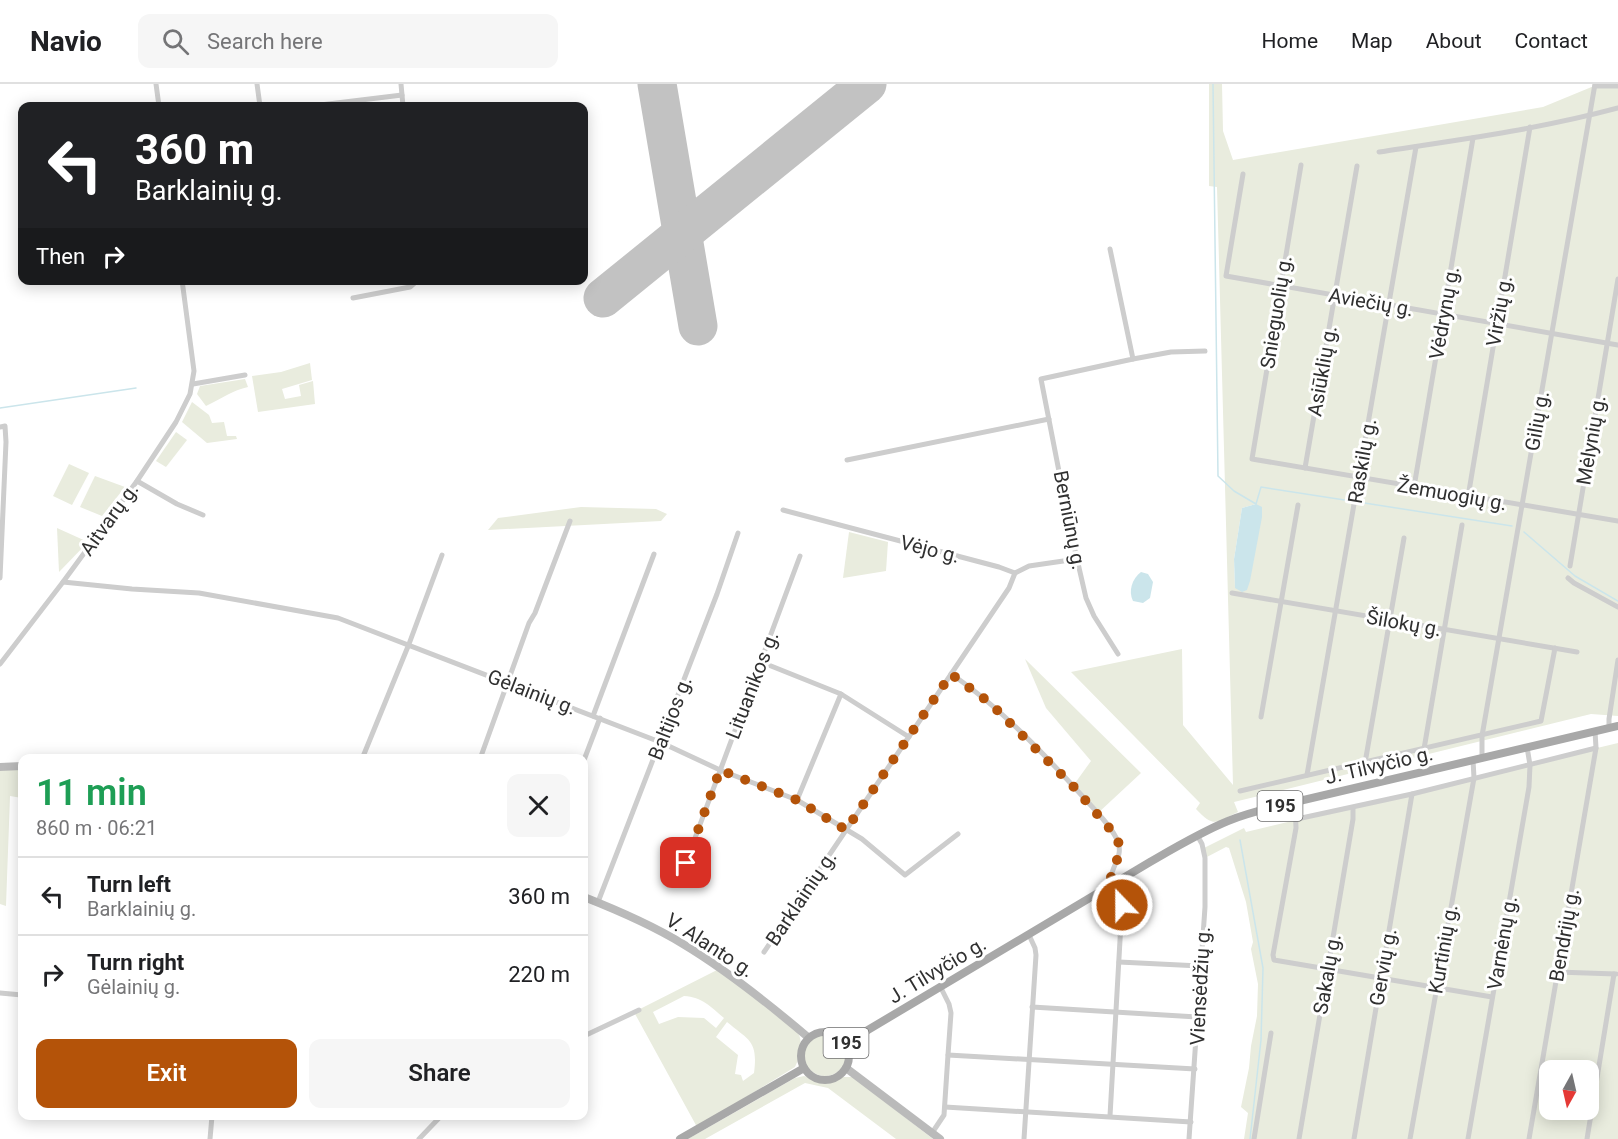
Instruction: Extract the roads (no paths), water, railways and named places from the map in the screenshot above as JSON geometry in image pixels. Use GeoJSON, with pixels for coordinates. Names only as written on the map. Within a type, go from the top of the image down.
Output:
{"type":"FeatureCollection","features":[{"type":"Feature","properties":{"kind":"main road","name":"J. Tilvyčio g."},"geometry":{"type":"LineString","coordinates":[[846,1043],[1197,835],[1240,816],[1614,727]]}},
{"type":"Feature","properties":{"kind":"main road"},"geometry":{"type":"LineString","coordinates":[[0,767],[18,766]]}},
{"type":"Feature","properties":{"kind":"main road","name":"V. Alanto g."},"geometry":{"type":"LineString","coordinates":[[588,899],[682,944],[742,984],[809,1038]]}},
{"type":"Feature","properties":{"kind":"main road","name":"195"},"geometry":{"type":"LineString","coordinates":[[829,1032],[839,1036],[846,1043],[849,1056],[846,1068],[837,1077],[825,1080],[813,1076],[804,1068],[801,1052],[809,1038],[818,1033],[829,1032]]}},
{"type":"Feature","properties":{"kind":"main road","name":"195"},"geometry":{"type":"LineString","coordinates":[[680,1139],[804,1068]]}},
{"type":"Feature","properties":{"kind":"main road"},"geometry":{"type":"LineString","coordinates":[[846,1068],[940,1139]]}},
{"type":"Feature","properties":{"kind":"street"},"geometry":{"type":"LineString","coordinates":[[156,84],[158,102]]}},
{"type":"Feature","properties":{"kind":"street"},"geometry":{"type":"LineString","coordinates":[[257,84],[259,102]]}},
{"type":"Feature","properties":{"kind":"street"},"geometry":{"type":"LineString","coordinates":[[401,84],[403,102]]}},
{"type":"Feature","properties":{"kind":"street"},"geometry":{"type":"LineString","coordinates":[[1595,85],[1618,86]]}},
{"type":"Feature","properties":{"kind":"street","name":"Gilių g."},"geometry":{"type":"LineString","coordinates":[[1482,758],[1482,736],[1595,85]]}},
{"type":"Feature","properties":{"kind":"street"},"geometry":{"type":"LineString","coordinates":[[345,102],[402,95]]}},
{"type":"Feature","properties":{"kind":"street"},"geometry":{"type":"LineString","coordinates":[[1379,153],[1473,138],[1618,108]]}},
{"type":"Feature","properties":{"kind":"street","name":"Viržių g."},"geometry":{"type":"LineString","coordinates":[[1468,496],[1530,127]]}},
{"type":"Feature","properties":{"kind":"street","name":"Vėdrynų g."},"geometry":{"type":"LineString","coordinates":[[1414,488],[1473,138]]}},
{"type":"Feature","properties":{"kind":"street","name":"Raskilų g."},"geometry":{"type":"LineString","coordinates":[[1307,775],[1416,147]]}},
{"type":"Feature","properties":{"kind":"street","name":"Snieguolių g."},"geometry":{"type":"LineString","coordinates":[[1252,459],[1301,165]]}},
{"type":"Feature","properties":{"kind":"street","name":"Asiūklių g."},"geometry":{"type":"LineString","coordinates":[[1305,468],[1357,166]]}},
{"type":"Feature","properties":{"kind":"street","name":"Aviečių g."},"geometry":{"type":"LineString","coordinates":[[1243,174],[1226,276],[1618,345]]}},
{"type":"Feature","properties":{"kind":"street"},"geometry":{"type":"LineString","coordinates":[[1110,249],[1133,359],[1171,352],[1205,351]]}},
{"type":"Feature","properties":{"kind":"street","name":"Mėlynių g."},"geometry":{"type":"LineString","coordinates":[[1570,566],[1618,279]]}},
{"type":"Feature","properties":{"kind":"street","name":"Aitvarų g."},"geometry":{"type":"LineString","coordinates":[[0,664],[137,481],[176,422],[193,384],[193,363],[183,285]]}},
{"type":"Feature","properties":{"kind":"street"},"geometry":{"type":"LineString","coordinates":[[353,298],[412,285]]}},
{"type":"Feature","properties":{"kind":"street","name":"Berniūnų g."},"geometry":{"type":"LineString","coordinates":[[1118,654],[1094,616],[1086,598],[1041,379],[1133,359]]}},
{"type":"Feature","properties":{"kind":"street"},"geometry":{"type":"LineString","coordinates":[[193,384],[245,375]]}},
{"type":"Feature","properties":{"kind":"street"},"geometry":{"type":"LineString","coordinates":[[847,460],[1049,419]]}},
{"type":"Feature","properties":{"kind":"street"},"geometry":{"type":"LineString","coordinates":[[0,427],[5,426],[6,429],[0,578]]}},
{"type":"Feature","properties":{"kind":"street","name":"Žemuogių g."},"geometry":{"type":"LineString","coordinates":[[1252,459],[1618,521]]}},
{"type":"Feature","properties":{"kind":"street"},"geometry":{"type":"LineString","coordinates":[[137,481],[177,504],[203,515]]}},
{"type":"Feature","properties":{"kind":"street"},"geometry":{"type":"LineString","coordinates":[[1261,717],[1298,505]]}},
{"type":"Feature","properties":{"kind":"street","name":"Vėjo g."},"geometry":{"type":"LineString","coordinates":[[783,510],[1015,573]]}},
{"type":"Feature","properties":{"kind":"street"},"geometry":{"type":"LineString","coordinates":[[482,754],[529,623],[535,613],[570,521]]}},
{"type":"Feature","properties":{"kind":"street"},"geometry":{"type":"LineString","coordinates":[[1424,748],[1462,525]]}},
{"type":"Feature","properties":{"kind":"street","name":"Baltijos g."},"geometry":{"type":"LineString","coordinates":[[598,903],[717,594],[738,533]]}},
{"type":"Feature","properties":{"kind":"street"},"geometry":{"type":"LineString","coordinates":[[1365,763],[1404,538]]}},
{"type":"Feature","properties":{"kind":"street"},"geometry":{"type":"LineString","coordinates":[[593,716],[654,554]]}},
{"type":"Feature","properties":{"kind":"street"},"geometry":{"type":"LineString","coordinates":[[364,754],[442,555]]}},
{"type":"Feature","properties":{"kind":"street","name":"Lituanikos g."},"geometry":{"type":"LineString","coordinates":[[679,881],[800,556]]}},
{"type":"Feature","properties":{"kind":"street"},"geometry":{"type":"LineString","coordinates":[[1015,573],[1029,566],[1077,559]]}},
{"type":"Feature","properties":{"kind":"street","name":"Barklainių g."},"geometry":{"type":"LineString","coordinates":[[764,952],[1010,588],[1015,573]]}},
{"type":"Feature","properties":{"kind":"street"},"geometry":{"type":"LineString","coordinates":[[1568,578],[1618,608]]}},
{"type":"Feature","properties":{"kind":"street","name":"Gėlainių g."},"geometry":{"type":"LineString","coordinates":[[63,582],[199,593],[304,610],[338,618],[600,718],[660,742],[720,770],[797,800],[862,839],[905,874],[958,834]]}},
{"type":"Feature","properties":{"kind":"street","name":"Šilokų g."},"geometry":{"type":"LineString","coordinates":[[1232,593],[1577,652]]}},
{"type":"Feature","properties":{"kind":"street"},"geometry":{"type":"LineString","coordinates":[[1240,791],[1541,721],[1555,648]]}},
{"type":"Feature","properties":{"kind":"street"},"geometry":{"type":"LineString","coordinates":[[1614,727],[1609,718],[1618,660]]}},
{"type":"Feature","properties":{"kind":"street"},"geometry":{"type":"LineString","coordinates":[[761,662],[841,694],[909,737]]}},
{"type":"Feature","properties":{"kind":"street"},"geometry":{"type":"LineString","coordinates":[[951,674],[990,703],[1098,813],[1119,843],[1120,855],[1111,877],[1119,892],[1122,905],[1110,1116]]}},
{"type":"Feature","properties":{"kind":"street"},"geometry":{"type":"LineString","coordinates":[[797,800],[841,694]]}},
{"type":"Feature","properties":{"kind":"street"},"geometry":{"type":"LineString","coordinates":[[586,754],[600,718]]}},
{"type":"Feature","properties":{"kind":"street","name":"Bendrijų g."},"geometry":{"type":"LineString","coordinates":[[1529,1139],[1596,748],[1595,730]]}},
{"type":"Feature","properties":{"kind":"street","name":"Varnėnų g."},"geometry":{"type":"LineString","coordinates":[[1468,1139],[1529,787],[1530,765],[1527,747]]}},
{"type":"Feature","properties":{"kind":"street"},"geometry":{"type":"LineString","coordinates":[[1297,819],[1412,794],[1596,748]]}},
{"type":"Feature","properties":{"kind":"street","name":"Kurtinių g."},"geometry":{"type":"LineString","coordinates":[[1410,1139],[1474,778],[1473,760]]}},
{"type":"Feature","properties":{"kind":"street","name":"Gervių g."},"geometry":{"type":"LineString","coordinates":[[1354,1139],[1412,794]]}},
{"type":"Feature","properties":{"kind":"street"},"geometry":{"type":"LineString","coordinates":[[1295,802],[1297,819],[1273,959],[1492,997]]}},
{"type":"Feature","properties":{"kind":"street","name":"Sakalų g."},"geometry":{"type":"LineString","coordinates":[[1299,1139],[1353,808]]}},
{"type":"Feature","properties":{"kind":"street","name":"Viensėdžių g."},"geometry":{"type":"LineString","coordinates":[[1189,1139],[1205,907],[1205,858],[1203,844],[1197,835]]}},
{"type":"Feature","properties":{"kind":"street"},"geometry":{"type":"LineString","coordinates":[[1024,1139],[1035,948],[1029,935]]}},
{"type":"Feature","properties":{"kind":"street"},"geometry":{"type":"LineString","coordinates":[[1119,962],[1200,966]]}},
{"type":"Feature","properties":{"kind":"street"},"geometry":{"type":"LineString","coordinates":[[1557,972],[1616,974],[1587,1139]]}},
{"type":"Feature","properties":{"kind":"street"},"geometry":{"type":"LineString","coordinates":[[932,1133],[940,1122],[945,1107],[951,1013],[941,988]]}},
{"type":"Feature","properties":{"kind":"street"},"geometry":{"type":"LineString","coordinates":[[0,993],[18,995]]}},
{"type":"Feature","properties":{"kind":"street"},"geometry":{"type":"LineString","coordinates":[[1032,1007],[1197,1017]]}},
{"type":"Feature","properties":{"kind":"street"},"geometry":{"type":"LineString","coordinates":[[588,1034],[639,1010]]}},
{"type":"Feature","properties":{"kind":"street"},"geometry":{"type":"LineString","coordinates":[[1254,1139],[1271,1033]]}},
{"type":"Feature","properties":{"kind":"street"},"geometry":{"type":"LineString","coordinates":[[948,1055],[1195,1069]]}},
{"type":"Feature","properties":{"kind":"street"},"geometry":{"type":"LineString","coordinates":[[945,1107],[1191,1122]]}},
{"type":"Feature","properties":{"kind":"street"},"geometry":{"type":"LineString","coordinates":[[210,1139],[212,1120]]}},
{"type":"Feature","properties":{"kind":"street"},"geometry":{"type":"LineString","coordinates":[[419,1139],[437,1120]]}},
{"type":"Feature","properties":{"kind":"water"},"geometry":{"type":"Polygon","coordinates":[[[1256,504],[1262,507],[1262,517],[1250,581],[1247,590],[1242,592],[1235,588],[1234,559],[1242,508],[1256,504]]]}},
{"type":"Feature","properties":{"kind":"water"},"geometry":{"type":"Polygon","coordinates":[[[1141,572],[1148,574],[1153,582],[1150,598],[1143,603],[1133,601],[1131,593],[1133,582],[1141,572]]]}},
{"type":"Feature","properties":{"kind":"waterway"},"geometry":{"type":"LineString","coordinates":[[1213,84],[1218,476],[1234,491],[1256,504],[1261,487],[1351,501]]}},
{"type":"Feature","properties":{"kind":"waterway"},"geometry":{"type":"LineString","coordinates":[[0,408],[136,388]]}},
{"type":"Feature","properties":{"kind":"waterway"},"geometry":{"type":"LineString","coordinates":[[1358,502],[1512,526]]}},
{"type":"Feature","properties":{"kind":"waterway"},"geometry":{"type":"LineString","coordinates":[[1524,532],[1575,576],[1618,601]]}},
{"type":"Feature","properties":{"kind":"waterway"},"geometry":{"type":"LineString","coordinates":[[1240,840],[1263,968],[1261,1040],[1250,1139]]}}]}
